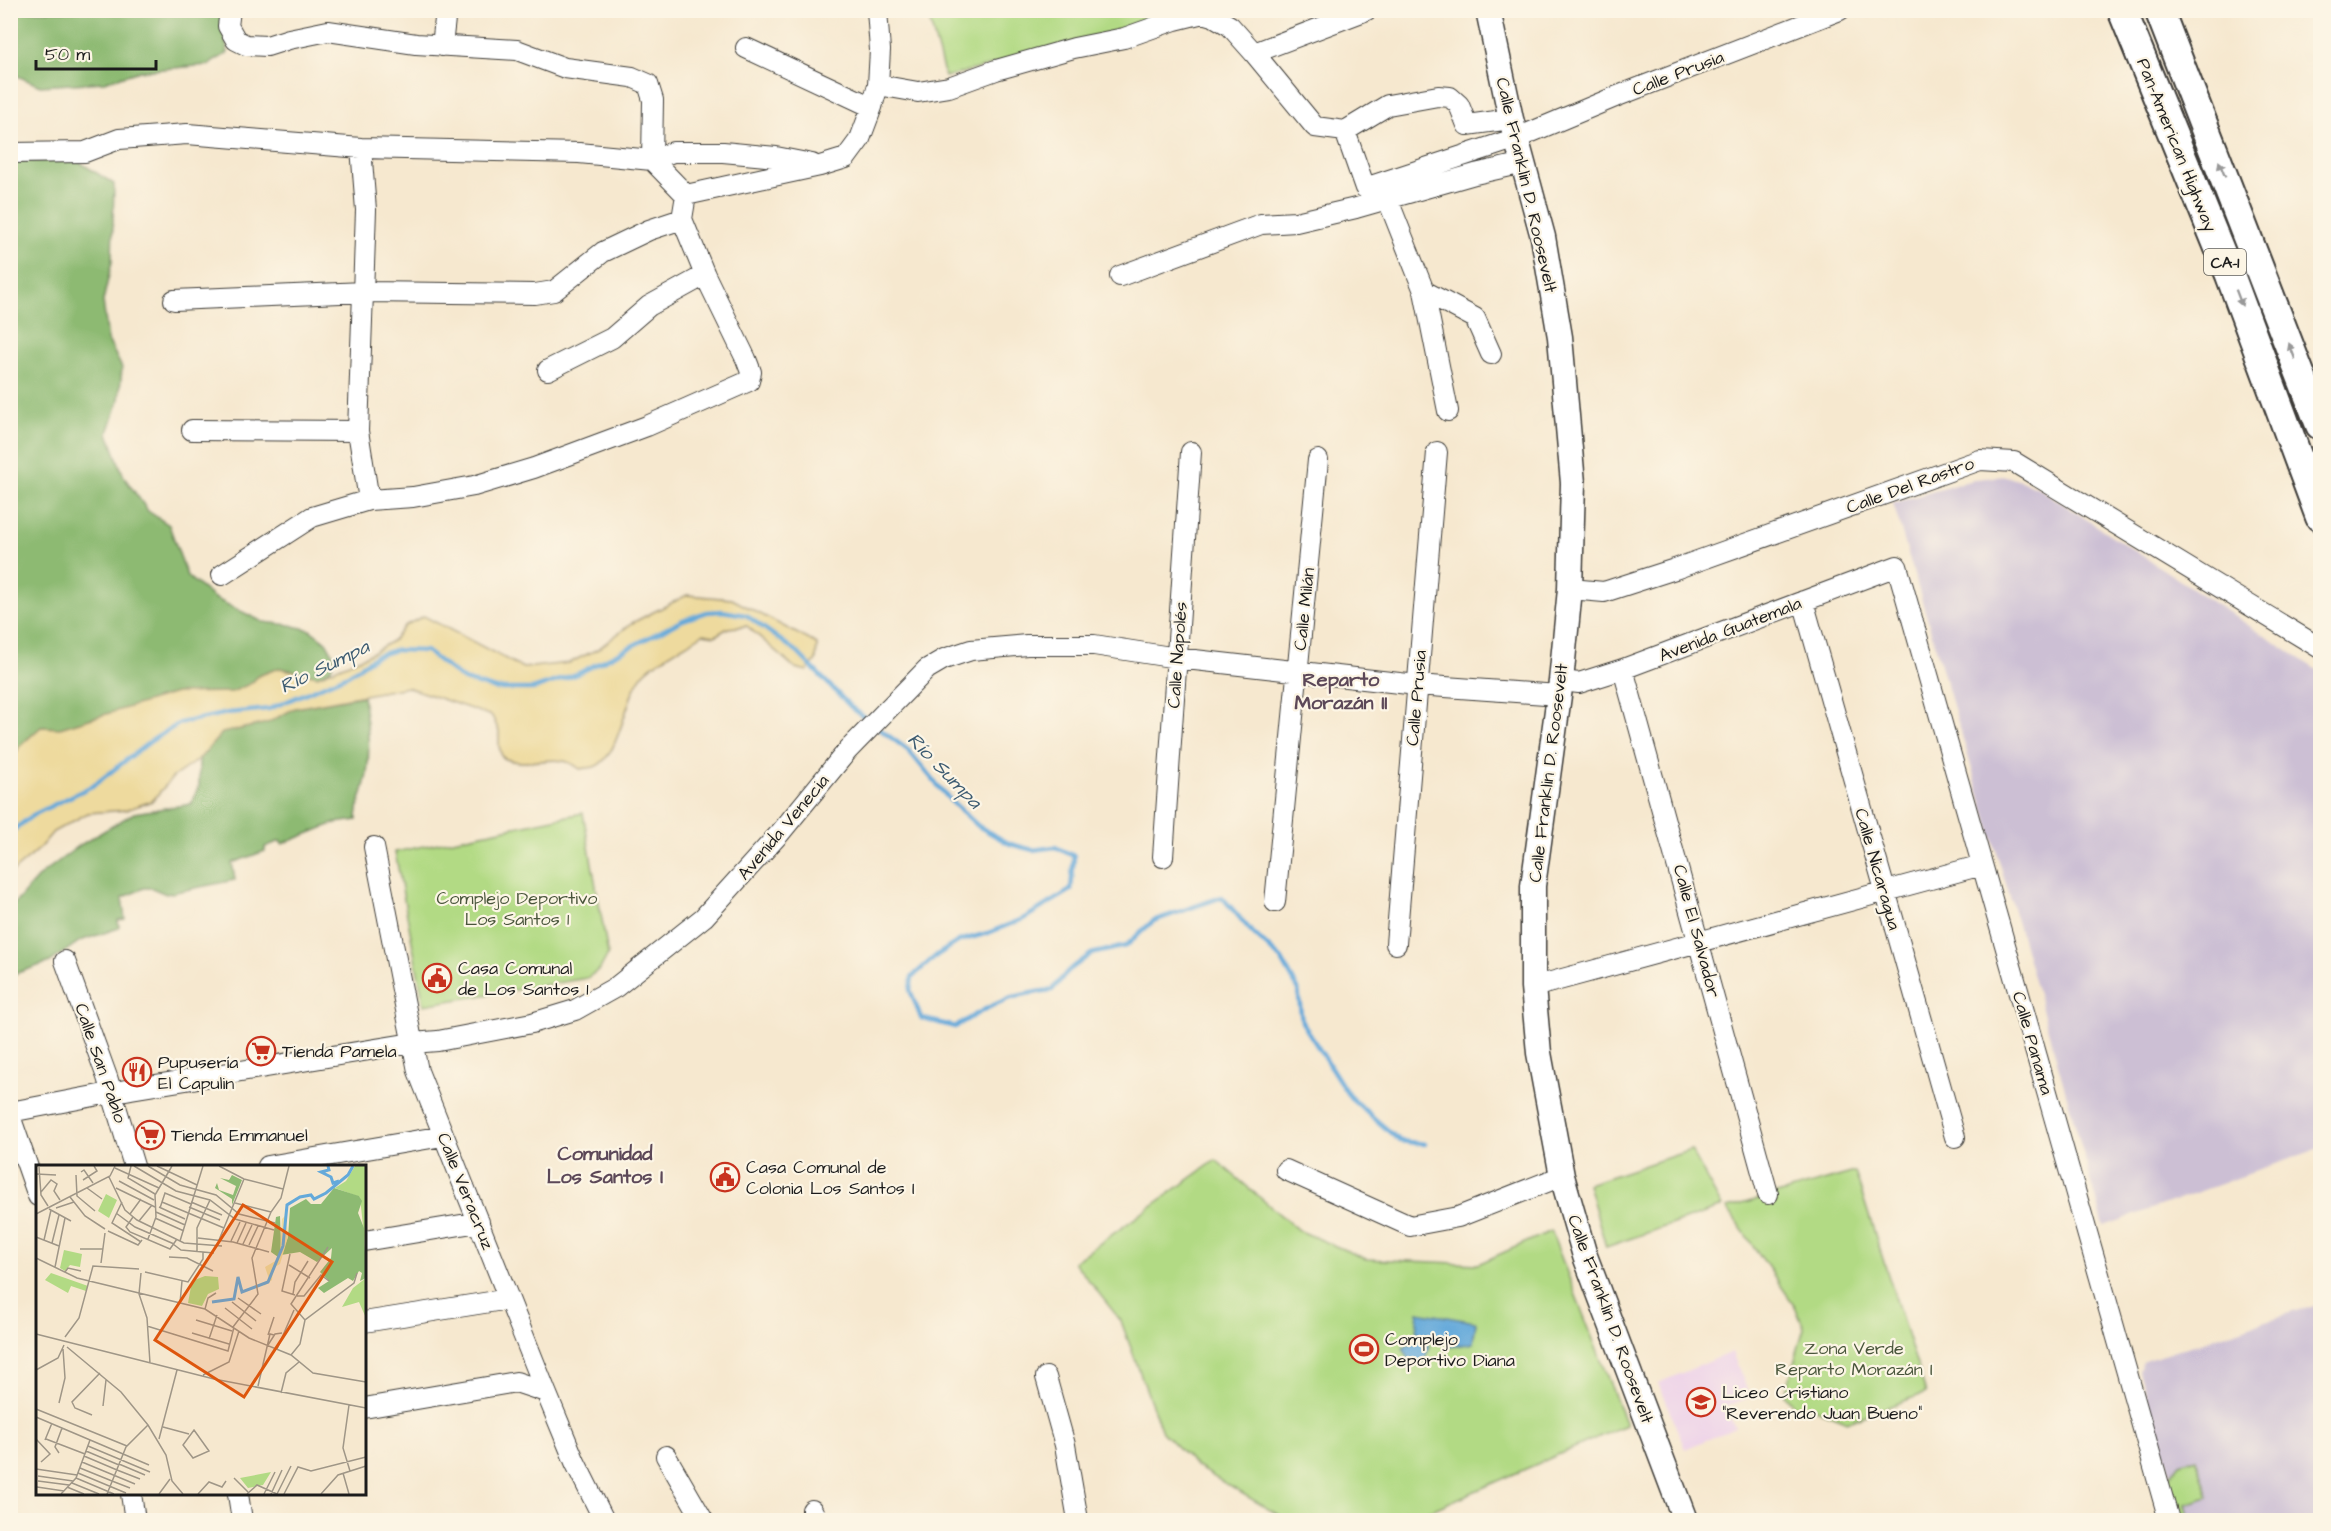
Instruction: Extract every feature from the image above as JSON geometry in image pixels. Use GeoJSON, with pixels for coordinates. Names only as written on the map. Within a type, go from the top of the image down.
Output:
{"type":"FeatureCollection","features":[{"type":"Feature","properties":{"kind":"highway","name":"Pan-American Highway"},"geometry":{"type":"LineString","coordinates":[[2122,10],[2230,275],[2320,517]]}},
{"type":"Feature","properties":{"kind":"highway","name":"Pan-American Highway"},"geometry":{"type":"LineString","coordinates":[[2159,10],[2320,425]]}},
{"type":"Feature","properties":{"kind":"main road","name":"Calle Franklin D. Roosevelt"},"geometry":{"type":"LineString","coordinates":[[1488,10],[1514,129],[1543,237],[1560,337],[1573,483],[1569,589],[1560,688],[1533,886],[1533,987],[1539,1053],[1562,1176],[1596,1288],[1684,1521]]}},
{"type":"Feature","properties":{"kind":"street"},"geometry":{"type":"LineString","coordinates":[[230,10],[228,26],[236,40],[246,45],[267,46],[328,31],[416,44],[517,50],[565,68],[632,77],[648,84],[653,100],[652,160],[686,195]]}},
{"type":"Feature","properties":{"kind":"street"},"geometry":{"type":"LineString","coordinates":[[442,46],[446,10]]}},
{"type":"Feature","properties":{"kind":"street"},"geometry":{"type":"LineString","coordinates":[[686,195],[820,166],[846,158],[860,139],[878,85],[880,50],[878,10]]}},
{"type":"Feature","properties":{"kind":"street"},"geometry":{"type":"LineString","coordinates":[[1254,53],[1367,10]]}},
{"type":"Feature","properties":{"kind":"street","name":"Calle Prusia"},"geometry":{"type":"LineString","coordinates":[[1514,129],[1615,97],[1840,10]]}},
{"type":"Feature","properties":{"kind":"street"},"geometry":{"type":"LineString","coordinates":[[878,85],[918,92],[949,87],[996,70],[1074,48],[1124,38],[1173,15],[1203,13],[1230,26],[1315,127],[1345,131],[1388,105],[1438,96],[1449,97],[1459,105],[1476,152]]}},
{"type":"Feature","properties":{"kind":"street"},"geometry":{"type":"LineString","coordinates":[[746,48],[872,107]]}},
{"type":"Feature","properties":{"kind":"street"},"geometry":{"type":"LineString","coordinates":[[1467,125],[1514,129]]}},
{"type":"Feature","properties":{"kind":"street"},"geometry":{"type":"LineString","coordinates":[[1345,131],[1365,188],[1476,152],[1514,129]]}},
{"type":"Feature","properties":{"kind":"street"},"geometry":{"type":"LineString","coordinates":[[10,153],[85,152],[119,139],[187,134],[361,147],[579,153],[652,160],[673,152],[723,152],[776,157],[820,166]]}},
{"type":"Feature","properties":{"kind":"street"},"geometry":{"type":"LineString","coordinates":[[361,147],[366,210],[358,431],[369,500]]}},
{"type":"Feature","properties":{"kind":"street"},"geometry":{"type":"LineString","coordinates":[[1120,276],[1261,224],[1296,222],[1524,163]]}},
{"type":"Feature","properties":{"kind":"street"},"geometry":{"type":"LineString","coordinates":[[222,575],[312,517],[369,500],[413,497],[474,486],[534,468],[647,426],[749,381],[751,372],[746,359],[705,275],[682,219],[686,195]]}},
{"type":"Feature","properties":{"kind":"street"},"geometry":{"type":"LineString","coordinates":[[1388,200],[1424,291],[1448,411]]}},
{"type":"Feature","properties":{"kind":"street"},"geometry":{"type":"LineString","coordinates":[[174,300],[364,292],[513,294],[554,291],[603,252],[649,230],[682,219]]}},
{"type":"Feature","properties":{"kind":"street"},"geometry":{"type":"LineString","coordinates":[[548,370],[612,338],[649,306],[705,275]]}},
{"type":"Feature","properties":{"kind":"street"},"geometry":{"type":"LineString","coordinates":[[1424,291],[1475,318],[1491,354]]}},
{"type":"Feature","properties":{"kind":"street"},"geometry":{"type":"LineString","coordinates":[[192,430],[358,431]]}},
{"type":"Feature","properties":{"kind":"street","name":"Calle Napolés"},"geometry":{"type":"LineString","coordinates":[[1163,857],[1191,452]]}},
{"type":"Feature","properties":{"kind":"street","name":"Calle Prusia"},"geometry":{"type":"LineString","coordinates":[[1396,944],[1437,452]]}},
{"type":"Feature","properties":{"kind":"street","name":"Calle Milán"},"geometry":{"type":"LineString","coordinates":[[1275,902],[1318,460]]}},
{"type":"Feature","properties":{"kind":"street","name":"Calle Del Rastro"},"geometry":{"type":"LineString","coordinates":[[1569,589],[1604,592],[1675,569],[1980,460],[2014,462],[2320,648]]}},
{"type":"Feature","properties":{"kind":"street","name":"Avenida Guatemala"},"geometry":{"type":"LineString","coordinates":[[1560,688],[1623,669],[1897,566]]}},
{"type":"Feature","properties":{"kind":"street","name":"Calle Panama"},"geometry":{"type":"LineString","coordinates":[[1897,566],[2169,1521]]}},
{"type":"Feature","properties":{"kind":"street","name":"Calle Nicaragua"},"geometry":{"type":"LineString","coordinates":[[1803,601],[1955,1137]]}},
{"type":"Feature","properties":{"kind":"street","name":"Avenida Venecia"},"geometry":{"type":"LineString","coordinates":[[10,1114],[112,1093],[412,1043],[438,1041],[532,1023],[575,1010],[616,987],[704,917],[766,849],[848,750],[882,713],[927,669],[944,659],[971,650],[1027,645],[1084,644],[1177,658],[1417,684],[1560,688]]}},
{"type":"Feature","properties":{"kind":"street","name":"Calle El Salvador"},"geometry":{"type":"LineString","coordinates":[[1623,669],[1700,941],[1768,1194]]}},
{"type":"Feature","properties":{"kind":"street","name":"Calle Veracruz"},"geometry":{"type":"LineString","coordinates":[[374,847],[418,1071],[546,1392],[575,1462],[604,1521]]}},
{"type":"Feature","properties":{"kind":"street"},"geometry":{"type":"LineString","coordinates":[[1533,987],[1982,865]]}},
{"type":"Feature","properties":{"kind":"street","name":"Calle San Pablo"},"geometry":{"type":"LineString","coordinates":[[65,961],[112,1093],[133,1165]]}},
{"type":"Feature","properties":{"kind":"street"},"geometry":{"type":"LineString","coordinates":[[10,1114],[36,1190]]}},
{"type":"Feature","properties":{"kind":"street"},"geometry":{"type":"LineString","coordinates":[[279,1165],[443,1136]]}},
{"type":"Feature","properties":{"kind":"street"},"geometry":{"type":"LineString","coordinates":[[1286,1170],[1410,1226],[1458,1216],[1562,1176]]}},
{"type":"Feature","properties":{"kind":"street"},"geometry":{"type":"LineString","coordinates":[[366,1241],[479,1222]]}},
{"type":"Feature","properties":{"kind":"street"},"geometry":{"type":"LineString","coordinates":[[366,1322],[509,1299]]}},
{"type":"Feature","properties":{"kind":"street"},"geometry":{"type":"LineString","coordinates":[[1046,1377],[1065,1444],[1078,1521]]}},
{"type":"Feature","properties":{"kind":"street"},"geometry":{"type":"LineString","coordinates":[[366,1408],[516,1382],[546,1392]]}},
{"type":"Feature","properties":{"kind":"street"},"geometry":{"type":"LineString","coordinates":[[666,1456],[703,1521]]}},
{"type":"Feature","properties":{"kind":"street"},"geometry":{"type":"LineString","coordinates":[[131,1495],[135,1521]]}},
{"type":"Feature","properties":{"kind":"street"},"geometry":{"type":"LineString","coordinates":[[238,1495],[242,1521]]}},
{"type":"Feature","properties":{"kind":"shaded area"},"geometry":{"type":"Polygon","coordinates":[[[2006,476],[2037,487],[2320,672],[2320,1148],[2104,1226],[2015,914],[1893,503],[1976,479],[2006,476]]]}},
{"type":"Feature","properties":{"kind":"shaded area"},"geometry":{"type":"Polygon","coordinates":[[[2320,1303],[2320,1520],[2184,1520],[2139,1371],[2142,1362],[2320,1303]]]}},
{"type":"Feature","properties":{"kind":"shaded area","name":"Liceo Cristiano \"Reverendo Juan Bueno\""},"geometry":{"type":"Polygon","coordinates":[[[1732,1352],[1750,1397],[1725,1407],[1735,1428],[1685,1449],[1658,1383],[1732,1352]]]}},
{"type":"Feature","properties":{"kind":"green space"},"geometry":{"type":"Polygon","coordinates":[[[10,11],[220,11],[228,53],[208,65],[140,71],[104,82],[40,86],[11,73],[10,11]]]}},
{"type":"Feature","properties":{"kind":"green space"},"geometry":{"type":"Polygon","coordinates":[[[927,11],[1145,11],[1149,25],[945,77],[927,11]]]}},
{"type":"Feature","properties":{"kind":"green space"},"geometry":{"type":"Polygon","coordinates":[[[11,161],[78,161],[114,184],[112,262],[103,301],[108,340],[122,368],[119,400],[108,433],[124,477],[148,511],[169,525],[187,576],[214,598],[263,622],[310,630],[326,642],[334,656],[331,669],[318,676],[279,668],[258,676],[252,683],[232,692],[176,693],[60,728],[41,727],[19,747],[11,766],[11,161]]]}},
{"type":"Feature","properties":{"kind":"green space"},"geometry":{"type":"Polygon","coordinates":[[[363,696],[369,754],[357,820],[335,823],[282,844],[280,841],[265,847],[265,851],[232,863],[235,880],[166,894],[152,888],[144,888],[122,898],[125,919],[118,920],[119,928],[80,941],[50,962],[11,975],[10,909],[39,876],[80,845],[134,813],[191,804],[199,785],[199,759],[222,733],[267,723],[295,708],[363,696]]]}},
{"type":"Feature","properties":{"kind":"green space","name":"Complejo Deportivo Los Santos 1"},"geometry":{"type":"Polygon","coordinates":[[[583,813],[608,954],[600,969],[587,978],[424,1005],[395,852],[583,813]]]}},
{"type":"Feature","properties":{"kind":"green space"},"geometry":{"type":"Polygon","coordinates":[[[1691,1150],[1722,1207],[1606,1247],[1588,1184],[1691,1150]]]}},
{"type":"Feature","properties":{"kind":"green space","name":"Complejo Deportivo Diana"},"geometry":{"type":"Polygon","coordinates":[[[1216,1160],[1298,1230],[1366,1259],[1478,1264],[1551,1231],[1626,1425],[1409,1520],[1287,1520],[1197,1467],[1162,1432],[1121,1321],[1074,1262],[1216,1160]]]}},
{"type":"Feature","properties":{"kind":"green space","name":"Zona Verde Reparto Morazán I"},"geometry":{"type":"Polygon","coordinates":[[[1855,1172],[1926,1393],[1847,1422],[1808,1406],[1794,1406],[1785,1395],[1804,1328],[1795,1306],[1727,1208],[1855,1172]]]}},
{"type":"Feature","properties":{"kind":"green space"},"geometry":{"type":"Polygon","coordinates":[[[2196,1458],[2209,1497],[2186,1504],[2190,1520],[2181,1520],[2168,1478],[2180,1463],[2196,1458]]]}},
{"type":"Feature","properties":{"kind":"sand"},"geometry":{"type":"Polygon","coordinates":[[[687,595],[732,599],[817,644],[816,660],[807,671],[795,668],[747,626],[728,628],[715,636],[703,634],[645,672],[632,694],[611,751],[594,767],[580,769],[571,763],[562,761],[522,762],[502,757],[499,731],[492,716],[407,687],[295,708],[267,723],[222,733],[199,759],[173,777],[152,801],[126,810],[88,813],[53,832],[37,851],[11,873],[11,766],[19,747],[41,727],[60,728],[176,693],[232,692],[252,683],[258,676],[279,668],[318,676],[368,655],[394,640],[404,626],[424,616],[523,668],[569,663],[598,649],[632,623],[687,595]]]}},
{"type":"Feature","properties":{"kind":"water"},"geometry":{"type":"Polygon","coordinates":[[[1418,1312],[1476,1322],[1473,1343],[1450,1347],[1447,1340],[1416,1332],[1418,1312]]]}},
{"type":"Feature","properties":{"kind":"water"},"geometry":{"type":"Polygon","coordinates":[[[1417,1340],[1430,1346],[1423,1362],[1413,1366],[1403,1348],[1417,1340]]]}},
{"type":"Feature","properties":{"kind":"waterway","name":"Río Sumpa"},"geometry":{"type":"LineString","coordinates":[[10,833],[33,815],[94,785],[151,741],[180,723],[228,713],[269,709],[348,675],[376,656],[395,650],[426,651],[464,680],[496,689],[533,689],[577,674],[683,620],[707,612],[722,611],[746,615],[797,652],[851,707],[870,722]]}},
{"type":"Feature","properties":{"kind":"waterway","name":"Río Sumpa"},"geometry":{"type":"LineString","coordinates":[[877,727],[909,751],[949,799],[978,826],[1010,844],[1033,850],[1055,847],[1074,856],[1071,890],[1023,919],[988,933],[959,941],[937,955],[912,977],[910,990],[921,1018],[955,1027],[1001,1002],[1024,994],[1052,990],[1068,971],[1091,954],[1126,946],[1153,921],[1222,897],[1251,931],[1282,960],[1298,989],[1302,1022],[1349,1096],[1400,1141],[1425,1144]]}},
{"type":"Feature","properties":{"kind":"place","name":"Casa Comunal de Los Santos 1"},"geometry":{"type":"Point","coordinates":[437,978]}},
{"type":"Feature","properties":{"kind":"place","name":"Tienda Pamela"},"geometry":{"type":"Point","coordinates":[261,1051]}},
{"type":"Feature","properties":{"kind":"place","name":"Pupusería El Capulin"},"geometry":{"type":"Point","coordinates":[137,1072]}},
{"type":"Feature","properties":{"kind":"place","name":"Tienda Emmanuel"},"geometry":{"type":"Point","coordinates":[150,1135]}},
{"type":"Feature","properties":{"kind":"place","name":"Casa Comunal de Colonia Los Santos I"},"geometry":{"type":"Point","coordinates":[725,1177]}},
{"type":"Feature","properties":{"kind":"place","name":"Complejo Deportivo Diana"},"geometry":{"type":"Point","coordinates":[1364,1349]}},
{"type":"Feature","properties":{"kind":"place","name":"Liceo Cristiano \"Reverendo Juan Bueno\""},"geometry":{"type":"Point","coordinates":[1701,1402]}},
{"type":"Feature","properties":{"kind":"district","name":"Reparto Morazán II"},"geometry":{"type":"Point","coordinates":[1341,690]}},
{"type":"Feature","properties":{"kind":"district","name":"Comunidad Los Santos I"},"geometry":{"type":"Point","coordinates":[605,1164]}}]}
